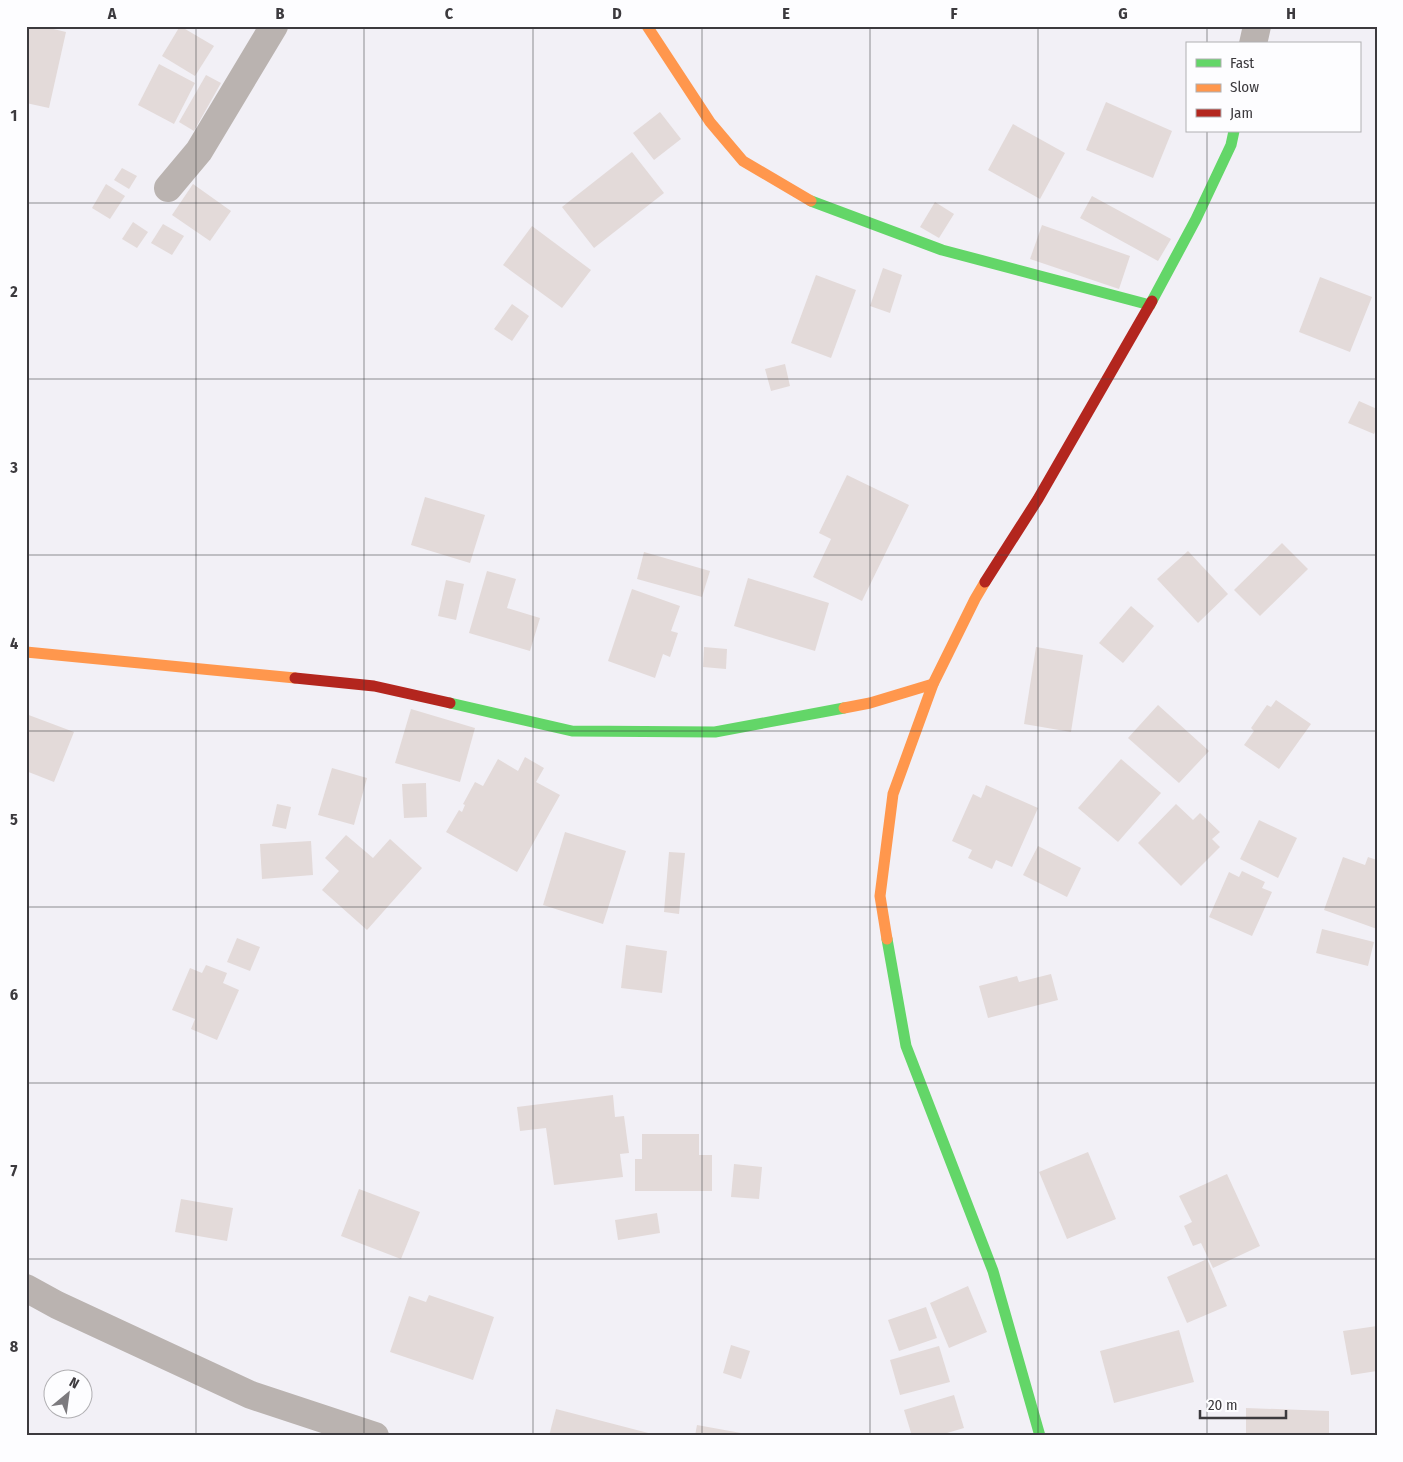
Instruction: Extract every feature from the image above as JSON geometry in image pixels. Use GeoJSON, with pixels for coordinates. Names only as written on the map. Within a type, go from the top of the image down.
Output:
{"type":"FeatureCollection","features":[{"type":"Feature","properties":{"kind":"street"},"geometry":{"type":"LineString","coordinates":[[168,188],[198,151],[274,26]]}},
{"type":"Feature","properties":{"kind":"street"},"geometry":{"type":"LineString","coordinates":[[647,26],[710,122],[742,161],[810,200],[942,250],[1150,306]]}},
{"type":"Feature","properties":{"kind":"street"},"geometry":{"type":"LineString","coordinates":[[1253,42],[1257,26]]}},
{"type":"Feature","properties":{"kind":"street"},"geometry":{"type":"LineString","coordinates":[[1040,1436],[993,1271],[906,1046],[880,896],[893,794],[933,684],[975,599],[1038,498],[1150,306],[1196,219],[1231,146],[1234,132]]}},
{"type":"Feature","properties":{"kind":"street"},"geometry":{"type":"LineString","coordinates":[[26,652],[374,686],[572,731],[715,732],[870,702],[933,684]]}},
{"type":"Feature","properties":{"kind":"street"},"geometry":{"type":"LineString","coordinates":[[26,1288],[57,1305],[251,1394],[375,1436]]}},
{"type":"Feature","properties":{"kind":"building"},"geometry":{"type":"Polygon","coordinates":[[[26,26],[41,26],[66,32],[49,108],[26,103],[26,26]]]}},
{"type":"Feature","properties":{"kind":"building"},"geometry":{"type":"Polygon","coordinates":[[[180,26],[214,46],[195,76],[162,56],[180,26]]]}},
{"type":"Feature","properties":{"kind":"building"},"geometry":{"type":"Polygon","coordinates":[[[159,64],[195,83],[174,124],[138,105],[159,64]]]}},
{"type":"Feature","properties":{"kind":"building"},"geometry":{"type":"Polygon","coordinates":[[[206,75],[221,83],[194,131],[179,122],[206,75]]]}},
{"type":"Feature","properties":{"kind":"building"},"geometry":{"type":"Polygon","coordinates":[[[1106,102],[1172,131],[1153,178],[1086,150],[1106,102]]]}},
{"type":"Feature","properties":{"kind":"building"},"geometry":{"type":"Polygon","coordinates":[[[660,112],[681,139],[654,160],[633,133],[660,112]]]}},
{"type":"Feature","properties":{"kind":"building"},"geometry":{"type":"Polygon","coordinates":[[[1013,124],[1065,153],[1040,199],[988,170],[1013,124]]]}},
{"type":"Feature","properties":{"kind":"building"},"geometry":{"type":"Polygon","coordinates":[[[632,152],[664,193],[594,248],[562,207],[632,152]]]}},
{"type":"Feature","properties":{"kind":"building"},"geometry":{"type":"Polygon","coordinates":[[[122,168],[137,176],[129,189],[114,180],[122,168]]]}},
{"type":"Feature","properties":{"kind":"building"},"geometry":{"type":"Polygon","coordinates":[[[106,184],[125,196],[110,219],[92,208],[106,184]]]}},
{"type":"Feature","properties":{"kind":"building"},"geometry":{"type":"Polygon","coordinates":[[[193,184],[231,211],[210,241],[172,215],[193,184]]]}},
{"type":"Feature","properties":{"kind":"building"},"geometry":{"type":"Polygon","coordinates":[[[1092,196],[1171,239],[1158,261],[1080,218],[1092,196]]]}},
{"type":"Feature","properties":{"kind":"building"},"geometry":{"type":"Polygon","coordinates":[[[935,202],[954,214],[939,238],[920,227],[935,202]]]}},
{"type":"Feature","properties":{"kind":"building"},"geometry":{"type":"Polygon","coordinates":[[[133,222],[148,232],[137,248],[122,239],[133,222]]]}},
{"type":"Feature","properties":{"kind":"building"},"geometry":{"type":"Polygon","coordinates":[[[163,224],[184,236],[172,255],[151,243],[163,224]]]}},
{"type":"Feature","properties":{"kind":"building"},"geometry":{"type":"Polygon","coordinates":[[[1042,225],[1130,256],[1119,289],[1030,259],[1042,225]]]}},
{"type":"Feature","properties":{"kind":"building"},"geometry":{"type":"Polygon","coordinates":[[[532,226],[591,270],[562,308],[503,265],[532,226]]]}},
{"type":"Feature","properties":{"kind":"building"},"geometry":{"type":"Polygon","coordinates":[[[883,268],[902,275],[890,313],[870,306],[883,268]]]}},
{"type":"Feature","properties":{"kind":"building"},"geometry":{"type":"Polygon","coordinates":[[[816,275],[856,290],[831,358],[791,343],[816,275]]]}},
{"type":"Feature","properties":{"kind":"building"},"geometry":{"type":"Polygon","coordinates":[[[1320,277],[1372,297],[1350,352],[1299,332],[1320,277]]]}},
{"type":"Feature","properties":{"kind":"building"},"geometry":{"type":"Polygon","coordinates":[[[512,304],[529,316],[512,341],[494,329],[512,304]]]}},
{"type":"Feature","properties":{"kind":"building"},"geometry":{"type":"Polygon","coordinates":[[[785,364],[790,386],[771,391],[765,369],[785,364]]]}},
{"type":"Feature","properties":{"kind":"building"},"geometry":{"type":"Polygon","coordinates":[[[1359,401],[1377,409],[1377,428],[1374,434],[1348,423],[1359,401]]]}},
{"type":"Feature","properties":{"kind":"building"},"geometry":{"type":"Polygon","coordinates":[[[847,475],[909,505],[862,601],[813,577],[831,539],[819,533],[847,475]]]}},
{"type":"Feature","properties":{"kind":"building"},"geometry":{"type":"Polygon","coordinates":[[[425,497],[485,515],[470,563],[411,545],[425,497]]]}},
{"type":"Feature","properties":{"kind":"building"},"geometry":{"type":"Polygon","coordinates":[[[1282,543],[1308,569],[1260,616],[1234,590],[1282,543]]]}},
{"type":"Feature","properties":{"kind":"building"},"geometry":{"type":"Polygon","coordinates":[[[1188,551],[1228,594],[1198,623],[1157,579],[1188,551]]]}},
{"type":"Feature","properties":{"kind":"building"},"geometry":{"type":"Polygon","coordinates":[[[644,552],[710,571],[702,597],[637,579],[644,552]]]}},
{"type":"Feature","properties":{"kind":"building"},"geometry":{"type":"Polygon","coordinates":[[[487,571],[516,579],[507,608],[540,618],[530,651],[469,633],[487,571]]]}},
{"type":"Feature","properties":{"kind":"building"},"geometry":{"type":"Polygon","coordinates":[[[748,578],[829,603],[815,651],[734,626],[748,578]]]}},
{"type":"Feature","properties":{"kind":"building"},"geometry":{"type":"Polygon","coordinates":[[[446,580],[464,584],[456,620],[438,616],[446,580]]]}},
{"type":"Feature","properties":{"kind":"building"},"geometry":{"type":"Polygon","coordinates":[[[632,589],[680,606],[671,631],[678,633],[670,657],[663,654],[655,678],[608,661],[632,589]]]}},
{"type":"Feature","properties":{"kind":"building"},"geometry":{"type":"Polygon","coordinates":[[[1131,606],[1154,626],[1123,663],[1099,643],[1131,606]]]}},
{"type":"Feature","properties":{"kind":"building"},"geometry":{"type":"Polygon","coordinates":[[[704,647],[727,649],[726,669],[703,667],[704,647]]]}},
{"type":"Feature","properties":{"kind":"building"},"geometry":{"type":"Polygon","coordinates":[[[1036,647],[1083,655],[1071,732],[1024,724],[1036,647]]]}},
{"type":"Feature","properties":{"kind":"building"},"geometry":{"type":"Polygon","coordinates":[[[1276,700],[1311,724],[1279,769],[1244,745],[1254,731],[1251,728],[1267,705],[1271,707],[1276,700]]]}},
{"type":"Feature","properties":{"kind":"building"},"geometry":{"type":"Polygon","coordinates":[[[1158,705],[1209,751],[1179,783],[1128,738],[1158,705]]]}},
{"type":"Feature","properties":{"kind":"building"},"geometry":{"type":"Polygon","coordinates":[[[411,709],[475,728],[460,782],[395,763],[411,709]]]}},
{"type":"Feature","properties":{"kind":"building"},"geometry":{"type":"Polygon","coordinates":[[[26,714],[74,732],[54,782],[26,771],[26,714]]]}},
{"type":"Feature","properties":{"kind":"building"},"geometry":{"type":"Polygon","coordinates":[[[525,757],[544,768],[536,782],[560,795],[517,872],[446,832],[459,810],[462,812],[465,805],[463,804],[475,782],[483,786],[498,759],[518,771],[525,757]]]}},
{"type":"Feature","properties":{"kind":"building"},"geometry":{"type":"Polygon","coordinates":[[[1121,759],[1161,793],[1118,842],[1078,808],[1121,759]]]}},
{"type":"Feature","properties":{"kind":"building"},"geometry":{"type":"Polygon","coordinates":[[[332,768],[367,778],[354,825],[318,815],[332,768]]]}},
{"type":"Feature","properties":{"kind":"building"},"geometry":{"type":"Polygon","coordinates":[[[426,783],[427,817],[404,818],[402,784],[426,783]]]}},
{"type":"Feature","properties":{"kind":"building"},"geometry":{"type":"Polygon","coordinates":[[[986,785],[1038,808],[1012,867],[996,860],[992,869],[968,858],[972,850],[952,841],[973,794],[981,798],[986,785]]]}},
{"type":"Feature","properties":{"kind":"building"},"geometry":{"type":"Polygon","coordinates":[[[277,804],[291,807],[286,829],[272,826],[277,804]]]}},
{"type":"Feature","properties":{"kind":"building"},"geometry":{"type":"Polygon","coordinates":[[[1176,804],[1193,820],[1200,813],[1220,832],[1212,839],[1220,847],[1181,886],[1138,843],[1176,804]]]}},
{"type":"Feature","properties":{"kind":"building"},"geometry":{"type":"Polygon","coordinates":[[[1259,820],[1297,838],[1278,878],[1240,859],[1259,820]]]}},
{"type":"Feature","properties":{"kind":"building"},"geometry":{"type":"Polygon","coordinates":[[[565,832],[626,851],[603,924],[543,905],[565,832]]]}},
{"type":"Feature","properties":{"kind":"building"},"geometry":{"type":"Polygon","coordinates":[[[346,835],[373,858],[390,839],[422,868],[367,930],[322,890],[339,871],[325,858],[346,835]]]}},
{"type":"Feature","properties":{"kind":"building"},"geometry":{"type":"Polygon","coordinates":[[[311,841],[313,875],[262,879],[260,844],[311,841]]]}},
{"type":"Feature","properties":{"kind":"building"},"geometry":{"type":"Polygon","coordinates":[[[1038,846],[1081,868],[1067,897],[1023,875],[1038,846]]]}},
{"type":"Feature","properties":{"kind":"building"},"geometry":{"type":"Polygon","coordinates":[[[669,852],[685,853],[679,914],[664,912],[669,852]]]}},
{"type":"Feature","properties":{"kind":"building"},"geometry":{"type":"Polygon","coordinates":[[[1343,857],[1365,865],[1368,857],[1377,860],[1377,929],[1324,910],[1343,857]]]}},
{"type":"Feature","properties":{"kind":"building"},"geometry":{"type":"Polygon","coordinates":[[[1242,871],[1265,882],[1262,888],[1272,892],[1252,936],[1209,917],[1229,872],[1239,877],[1242,871]]]}},
{"type":"Feature","properties":{"kind":"building"},"geometry":{"type":"Polygon","coordinates":[[[1322,929],[1374,942],[1368,966],[1316,953],[1322,929]]]}},
{"type":"Feature","properties":{"kind":"building"},"geometry":{"type":"Polygon","coordinates":[[[237,938],[260,947],[250,971],[227,962],[237,938]]]}},
{"type":"Feature","properties":{"kind":"building"},"geometry":{"type":"Polygon","coordinates":[[[626,945],[667,951],[662,993],[621,988],[626,945]]]}},
{"type":"Feature","properties":{"kind":"building"},"geometry":{"type":"Polygon","coordinates":[[[206,965],[227,973],[223,983],[239,990],[217,1040],[191,1029],[195,1019],[172,1010],[190,968],[202,973],[206,965]]]}},
{"type":"Feature","properties":{"kind":"building"},"geometry":{"type":"Polygon","coordinates":[[[1051,974],[1058,1000],[988,1018],[979,986],[1017,976],[1019,982],[1051,974]]]}},
{"type":"Feature","properties":{"kind":"building"},"geometry":{"type":"Polygon","coordinates":[[[613,1095],[615,1117],[624,1116],[629,1153],[620,1154],[623,1177],[554,1185],[546,1128],[520,1131],[517,1107],[613,1095]]]}},
{"type":"Feature","properties":{"kind":"building"},"geometry":{"type":"Polygon","coordinates":[[[642,1134],[699,1134],[699,1155],[712,1155],[712,1191],[635,1191],[635,1159],[642,1159],[642,1134]]]}},
{"type":"Feature","properties":{"kind":"building"},"geometry":{"type":"Polygon","coordinates":[[[1088,1152],[1116,1219],[1067,1239],[1039,1172],[1088,1152]]]}},
{"type":"Feature","properties":{"kind":"building"},"geometry":{"type":"Polygon","coordinates":[[[734,1164],[762,1167],[759,1199],[731,1197],[734,1164]]]}},
{"type":"Feature","properties":{"kind":"building"},"geometry":{"type":"Polygon","coordinates":[[[1227,1174],[1260,1246],[1213,1268],[1201,1243],[1193,1246],[1184,1226],[1192,1222],[1179,1196],[1227,1174]]]}},
{"type":"Feature","properties":{"kind":"building"},"geometry":{"type":"Polygon","coordinates":[[[359,1189],[420,1212],[401,1259],[341,1236],[359,1189]]]}},
{"type":"Feature","properties":{"kind":"building"},"geometry":{"type":"Polygon","coordinates":[[[181,1199],[233,1208],[227,1241],[175,1232],[181,1199]]]}},
{"type":"Feature","properties":{"kind":"building"},"geometry":{"type":"Polygon","coordinates":[[[657,1213],[660,1233],[618,1240],[615,1220],[657,1213]]]}},
{"type":"Feature","properties":{"kind":"building"},"geometry":{"type":"Polygon","coordinates":[[[1207,1259],[1227,1306],[1187,1323],[1167,1277],[1207,1259]]]}},
{"type":"Feature","properties":{"kind":"building"},"geometry":{"type":"Polygon","coordinates":[[[968,1286],[987,1332],[949,1348],[930,1303],[968,1286]]]}},
{"type":"Feature","properties":{"kind":"building"},"geometry":{"type":"Polygon","coordinates":[[[429,1295],[494,1317],[473,1380],[390,1352],[409,1296],[426,1302],[429,1295]]]}},
{"type":"Feature","properties":{"kind":"building"},"geometry":{"type":"Polygon","coordinates":[[[926,1307],[937,1338],[899,1351],[888,1320],[926,1307]]]}},
{"type":"Feature","properties":{"kind":"building"},"geometry":{"type":"Polygon","coordinates":[[[1377,1326],[1377,1371],[1351,1375],[1343,1331],[1377,1326]]]}},
{"type":"Feature","properties":{"kind":"building"},"geometry":{"type":"Polygon","coordinates":[[[1179,1330],[1194,1382],[1114,1403],[1100,1351],[1179,1330]]]}},
{"type":"Feature","properties":{"kind":"building"},"geometry":{"type":"Polygon","coordinates":[[[731,1345],[750,1351],[741,1379],[723,1373],[731,1345]]]}},
{"type":"Feature","properties":{"kind":"building"},"geometry":{"type":"Polygon","coordinates":[[[939,1346],[950,1382],[900,1395],[890,1360],[939,1346]]]}},
{"type":"Feature","properties":{"kind":"building"},"geometry":{"type":"Polygon","coordinates":[[[954,1395],[964,1428],[937,1436],[912,1436],[904,1410],[954,1395]]]}},
{"type":"Feature","properties":{"kind":"building"},"geometry":{"type":"Polygon","coordinates":[[[1246,1408],[1329,1411],[1329,1436],[1246,1436],[1246,1408]]]}},
{"type":"Feature","properties":{"kind":"building"},"geometry":{"type":"Polygon","coordinates":[[[556,1409],[656,1435],[656,1436],[549,1436],[556,1409]]]}},
{"type":"Feature","properties":{"kind":"building"},"geometry":{"type":"Polygon","coordinates":[[[697,1425],[741,1433],[740,1436],[695,1436],[697,1425]]]}},
{"type":"Feature","properties":{"kind":"traffic: fast"},"geometry":{"type":"LineString","coordinates":[[1152,301],[1196,219],[1231,145],[1234,132]]}},
{"type":"Feature","properties":{"kind":"traffic: fast"},"geometry":{"type":"LineString","coordinates":[[811,201],[942,250],[1150,305]]}},
{"type":"Feature","properties":{"kind":"traffic: fast"},"geometry":{"type":"LineString","coordinates":[[450,703],[572,731],[715,732],[844,708]]}},
{"type":"Feature","properties":{"kind":"traffic: fast"},"geometry":{"type":"LineString","coordinates":[[887,939],[906,1046],[993,1271],[1040,1436]]}},
{"type":"Feature","properties":{"kind":"traffic: slow"},"geometry":{"type":"LineString","coordinates":[[647,26],[710,122],[743,161],[811,201]]}},
{"type":"Feature","properties":{"kind":"traffic: slow"},"geometry":{"type":"LineString","coordinates":[[887,939],[880,896],[893,794],[933,684],[985,582]]}},
{"type":"Feature","properties":{"kind":"traffic: slow"},"geometry":{"type":"LineString","coordinates":[[26,652],[295,678]]}},
{"type":"Feature","properties":{"kind":"traffic: slow"},"geometry":{"type":"LineString","coordinates":[[844,708],[870,703],[933,684]]}},
{"type":"Feature","properties":{"kind":"traffic: jam"},"geometry":{"type":"LineString","coordinates":[[985,582],[1038,499],[1152,301]]}},
{"type":"Feature","properties":{"kind":"traffic: jam"},"geometry":{"type":"LineString","coordinates":[[295,678],[374,686],[450,703]]}}]}
